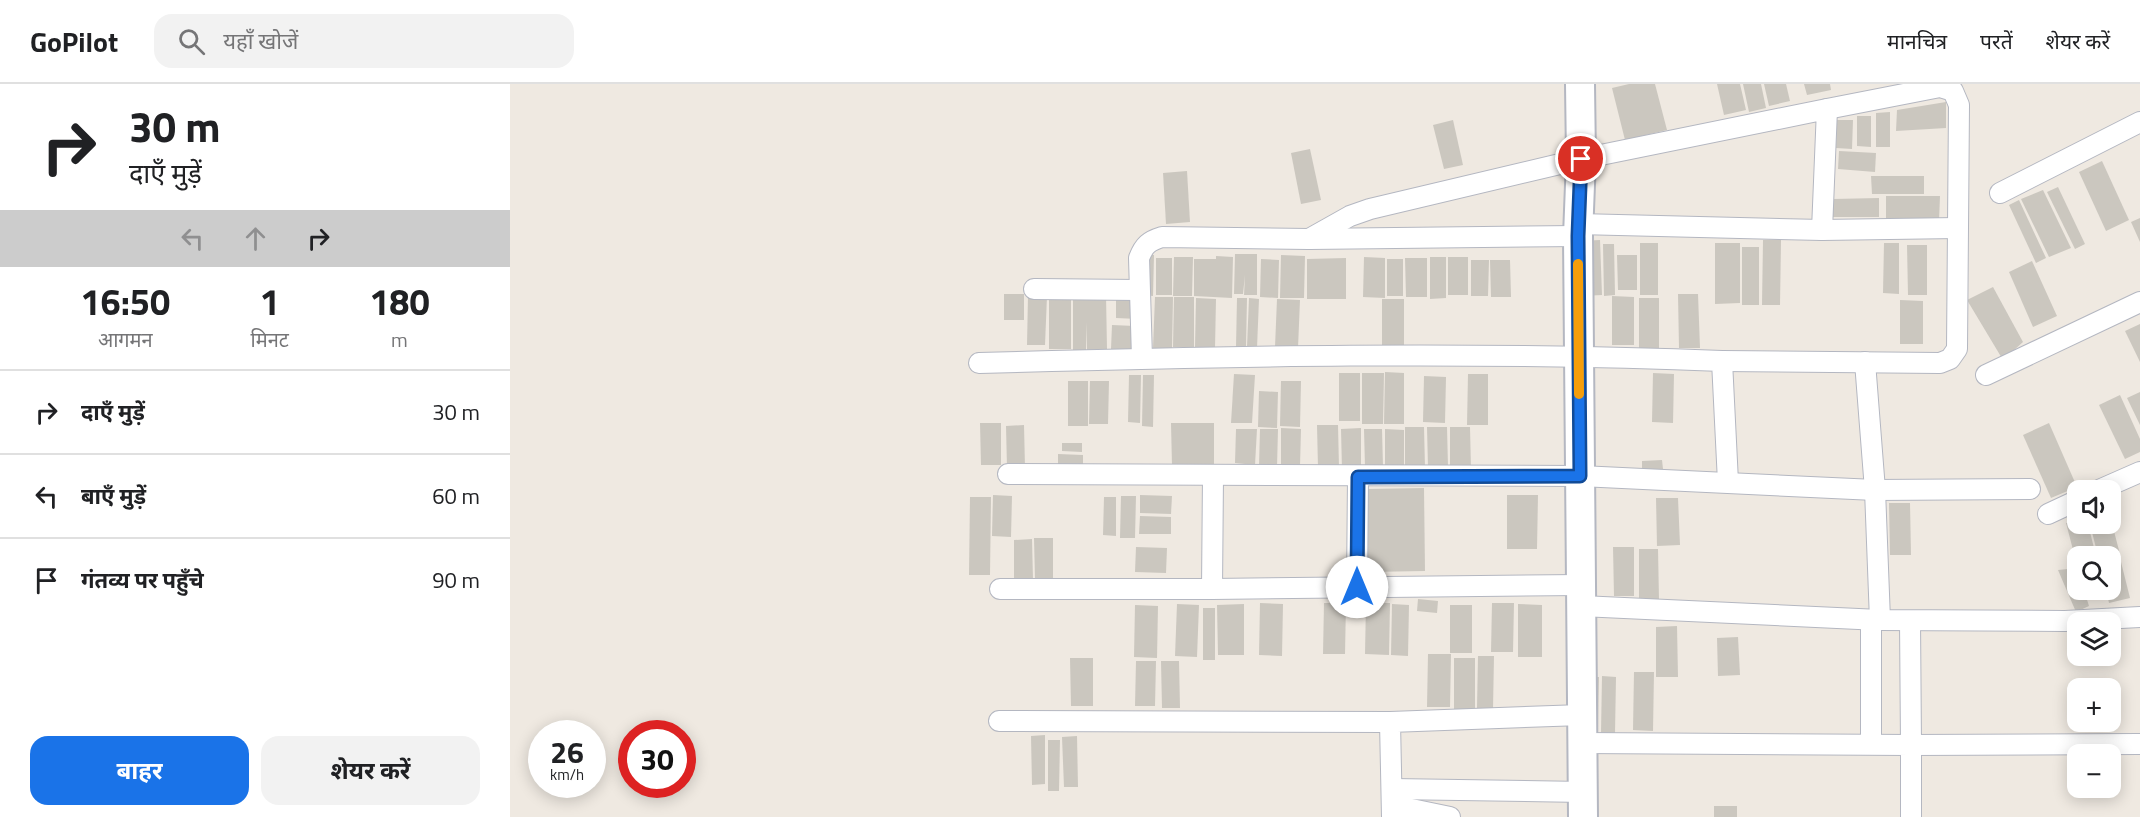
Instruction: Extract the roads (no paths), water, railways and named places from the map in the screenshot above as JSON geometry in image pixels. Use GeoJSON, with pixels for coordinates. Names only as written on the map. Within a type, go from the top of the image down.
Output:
{"type":"FeatureCollection","features":[{"type":"Feature","properties":{"kind":"street"},"geometry":{"type":"LineString","coordinates":[[1392,804],[1584,804],[1578,355],[1580,84]]}},
{"type":"Feature","properties":{"kind":"street"},"geometry":{"type":"LineString","coordinates":[[979,363],[1142,358],[1578,355],[1722,361],[1940,363],[1950,359],[1957,349],[1959,105],[1953,92],[1940,87],[1581,159],[1370,209],[1350,216],[1309,239]]}},
{"type":"Feature","properties":{"kind":"street"},"geometry":{"type":"LineString","coordinates":[[1822,230],[1827,109]]}},
{"type":"Feature","properties":{"kind":"street"},"geometry":{"type":"LineString","coordinates":[[2000,193],[2140,122]]}},
{"type":"Feature","properties":{"kind":"street"},"geometry":{"type":"LineString","coordinates":[[1142,358],[1139,258],[1143,247],[1162,237],[1309,239],[1578,230],[1957,228]]}},
{"type":"Feature","properties":{"kind":"street"},"geometry":{"type":"LineString","coordinates":[[1034,289],[1139,290]]}},
{"type":"Feature","properties":{"kind":"street"},"geometry":{"type":"LineString","coordinates":[[1986,375],[2140,302]]}},
{"type":"Feature","properties":{"kind":"street"},"geometry":{"type":"LineString","coordinates":[[1722,361],[1728,482]]}},
{"type":"Feature","properties":{"kind":"street"},"geometry":{"type":"LineString","coordinates":[[1865,362],[1875,490],[1876,620],[1871,744]]}},
{"type":"Feature","properties":{"kind":"street"},"geometry":{"type":"LineString","coordinates":[[2121,480],[2140,472]]}},
{"type":"Feature","properties":{"kind":"street"},"geometry":{"type":"LineString","coordinates":[[1008,474],[1580,476],[1875,490],[2030,489]]}},
{"type":"Feature","properties":{"kind":"street"},"geometry":{"type":"LineString","coordinates":[[1212,589],[1213,476]]}},
{"type":"Feature","properties":{"kind":"street"},"geometry":{"type":"LineString","coordinates":[[1357,587],[1358,477]]}},
{"type":"Feature","properties":{"kind":"street"},"geometry":{"type":"LineString","coordinates":[[2048,514],[2067,505]]}},
{"type":"Feature","properties":{"kind":"street"},"geometry":{"type":"LineString","coordinates":[[1000,590],[1357,587],[1581,595],[1876,620],[2065,621],[2140,617]]}},
{"type":"Feature","properties":{"kind":"street"},"geometry":{"type":"LineString","coordinates":[[1910,621],[1911,817]]}},
{"type":"Feature","properties":{"kind":"street"},"geometry":{"type":"LineString","coordinates":[[999,721],[1390,722],[1871,744],[2140,744]]}},
{"type":"Feature","properties":{"kind":"street"},"geometry":{"type":"LineString","coordinates":[[1390,722],[1392,804]]}},
{"type":"Feature","properties":{"kind":"street"},"geometry":{"type":"LineString","coordinates":[[1392,804],[1450,817]]}}]}
